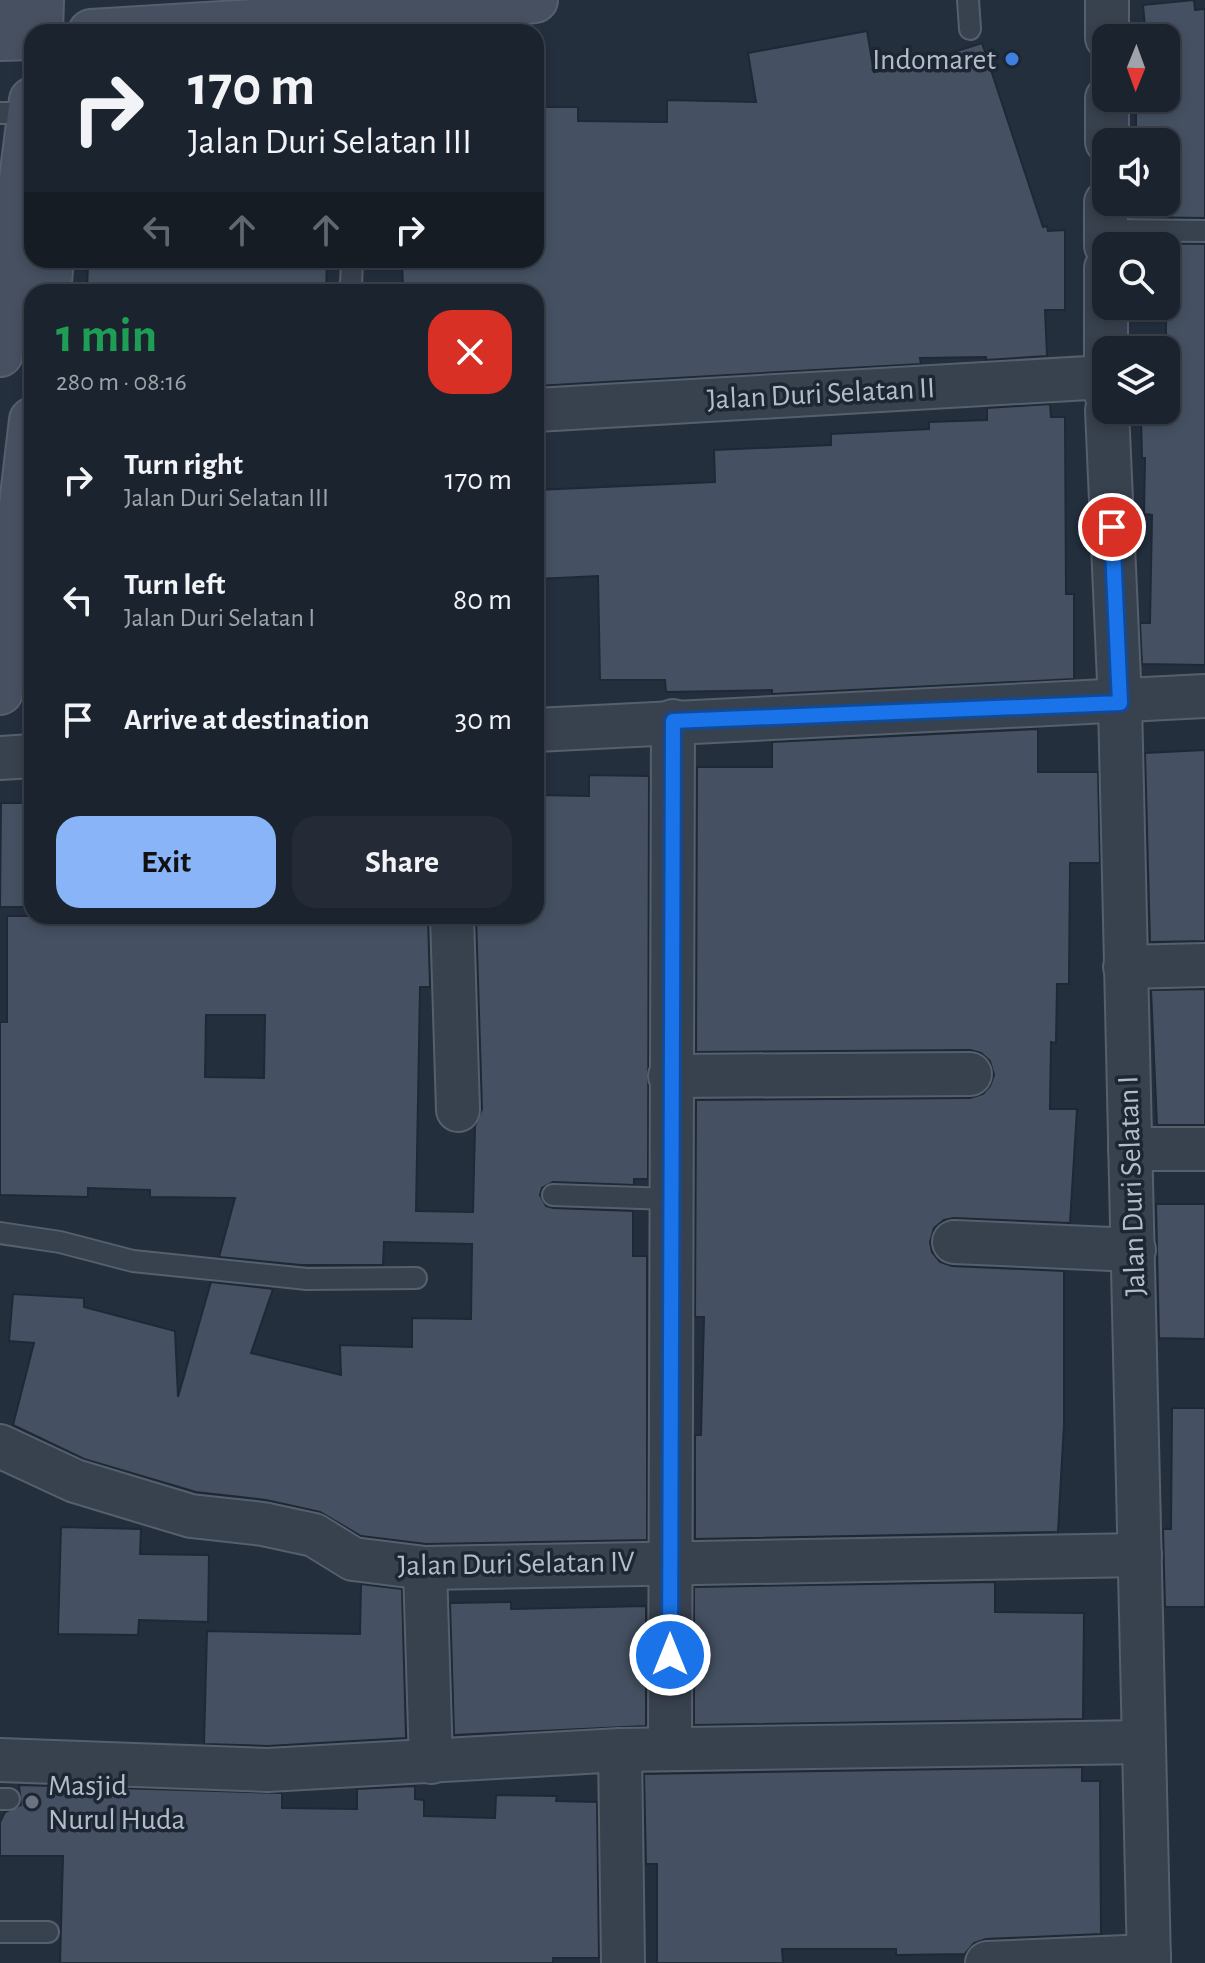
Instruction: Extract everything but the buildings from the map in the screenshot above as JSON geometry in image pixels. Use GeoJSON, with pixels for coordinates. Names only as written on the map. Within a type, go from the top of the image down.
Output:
{"type":"FeatureCollection","features":[{"type":"Feature","properties":{"kind":"main road"},"geometry":{"type":"LineString","coordinates":[[0,0],[11,0]]}},
{"type":"Feature","properties":{"kind":"main road"},"geometry":{"type":"LineString","coordinates":[[40,24],[41,0]]}},
{"type":"Feature","properties":{"kind":"main road"},"geometry":{"type":"LineString","coordinates":[[78,24],[80,0]]}},
{"type":"Feature","properties":{"kind":"main road"},"geometry":{"type":"LineString","coordinates":[[274,24],[535,0]]}},
{"type":"Feature","properties":{"kind":"main road"},"geometry":{"type":"LineString","coordinates":[[0,38],[24,37]]}},
{"type":"Feature","properties":{"kind":"main road"},"geometry":{"type":"LineString","coordinates":[[21,109],[24,170]]}},
{"type":"Feature","properties":{"kind":"main road"},"geometry":{"type":"LineString","coordinates":[[0,354],[24,304]]}},
{"type":"Feature","properties":{"kind":"main road"},"geometry":{"type":"LineString","coordinates":[[0,692],[24,488]]}},
{"type":"Feature","properties":{"kind":"street"},"geometry":{"type":"LineString","coordinates":[[1107,0],[1107,24]]}},
{"type":"Feature","properties":{"kind":"street","name":"Jalan Duri Selatan II"},"geometry":{"type":"LineString","coordinates":[[544,410],[1092,378]]}},
{"type":"Feature","properties":{"kind":"street","name":"Jalan Duri Selatan I"},"geometry":{"type":"LineString","coordinates":[[1108,424],[1120,703],[1149,1960]]}},
{"type":"Feature","properties":{"kind":"street"},"geometry":{"type":"LineString","coordinates":[[544,729],[673,721],[1120,703],[1205,696]]}},
{"type":"Feature","properties":{"kind":"street","name":"Jalan Duri Selatan IV"},"geometry":{"type":"LineString","coordinates":[[670,1748],[673,721]]}},
{"type":"Feature","properties":{"kind":"street"},"geometry":{"type":"LineString","coordinates":[[0,758],[24,756]]}},
{"type":"Feature","properties":{"kind":"street"},"geometry":{"type":"LineString","coordinates":[[452,924],[458,1110]]}},
{"type":"Feature","properties":{"kind":"street"},"geometry":{"type":"LineString","coordinates":[[1125,967],[1205,965]]}},
{"type":"Feature","properties":{"kind":"street"},"geometry":{"type":"LineString","coordinates":[[670,1076],[970,1074]]}},
{"type":"Feature","properties":{"kind":"street"},"geometry":{"type":"LineString","coordinates":[[1130,1149],[1205,1149]]}},
{"type":"Feature","properties":{"kind":"street"},"geometry":{"type":"LineString","coordinates":[[954,1242],[1134,1250]]}},
{"type":"Feature","properties":{"kind":"street","name":"Jalan Duri Selatan IV"},"geometry":{"type":"LineString","coordinates":[[0,1446],[75,1481],[191,1516],[263,1524],[314,1535],[353,1559],[425,1568],[669,1561],[1140,1555]]}},
{"type":"Feature","properties":{"kind":"street"},"geometry":{"type":"LineString","coordinates":[[425,1568],[431,1762]]}},
{"type":"Feature","properties":{"kind":"street"},"geometry":{"type":"LineString","coordinates":[[3,1786],[670,1748],[1142,1742]]}},
{"type":"Feature","properties":{"kind":"street"},"geometry":{"type":"LineString","coordinates":[[620,1750],[623,1963]]}},
{"type":"Feature","properties":{"kind":"street"},"geometry":{"type":"LineString","coordinates":[[987,1963],[1149,1960]]}},
{"type":"Feature","properties":{"kind":"lane"},"geometry":{"type":"LineString","coordinates":[[968,0],[970,29]]}},
{"type":"Feature","properties":{"kind":"lane"},"geometry":{"type":"LineString","coordinates":[[1180,232],[1205,231]]}},
{"type":"Feature","properties":{"kind":"lane"},"geometry":{"type":"LineString","coordinates":[[553,1195],[671,1199]]}},
{"type":"Feature","properties":{"kind":"lane"},"geometry":{"type":"LineString","coordinates":[[0,1233],[60,1242],[133,1261],[307,1279],[416,1278]]}},
{"type":"Feature","properties":{"kind":"lane"},"geometry":{"type":"LineString","coordinates":[[0,1932],[48,1932]]}},
{"type":"Feature","properties":{"kind":"place","name":"Indomaret"},"geometry":{"type":"Point","coordinates":[1012,59]}},
{"type":"Feature","properties":{"kind":"place","name":"Masjid Nurul Huda"},"geometry":{"type":"Point","coordinates":[32,1802]}},
{"type":"Feature","properties":{"kind":"route"},"geometry":{"type":"LineString","coordinates":[[670,1655],[673,721],[1120,703],[1112,527]]}}]}
